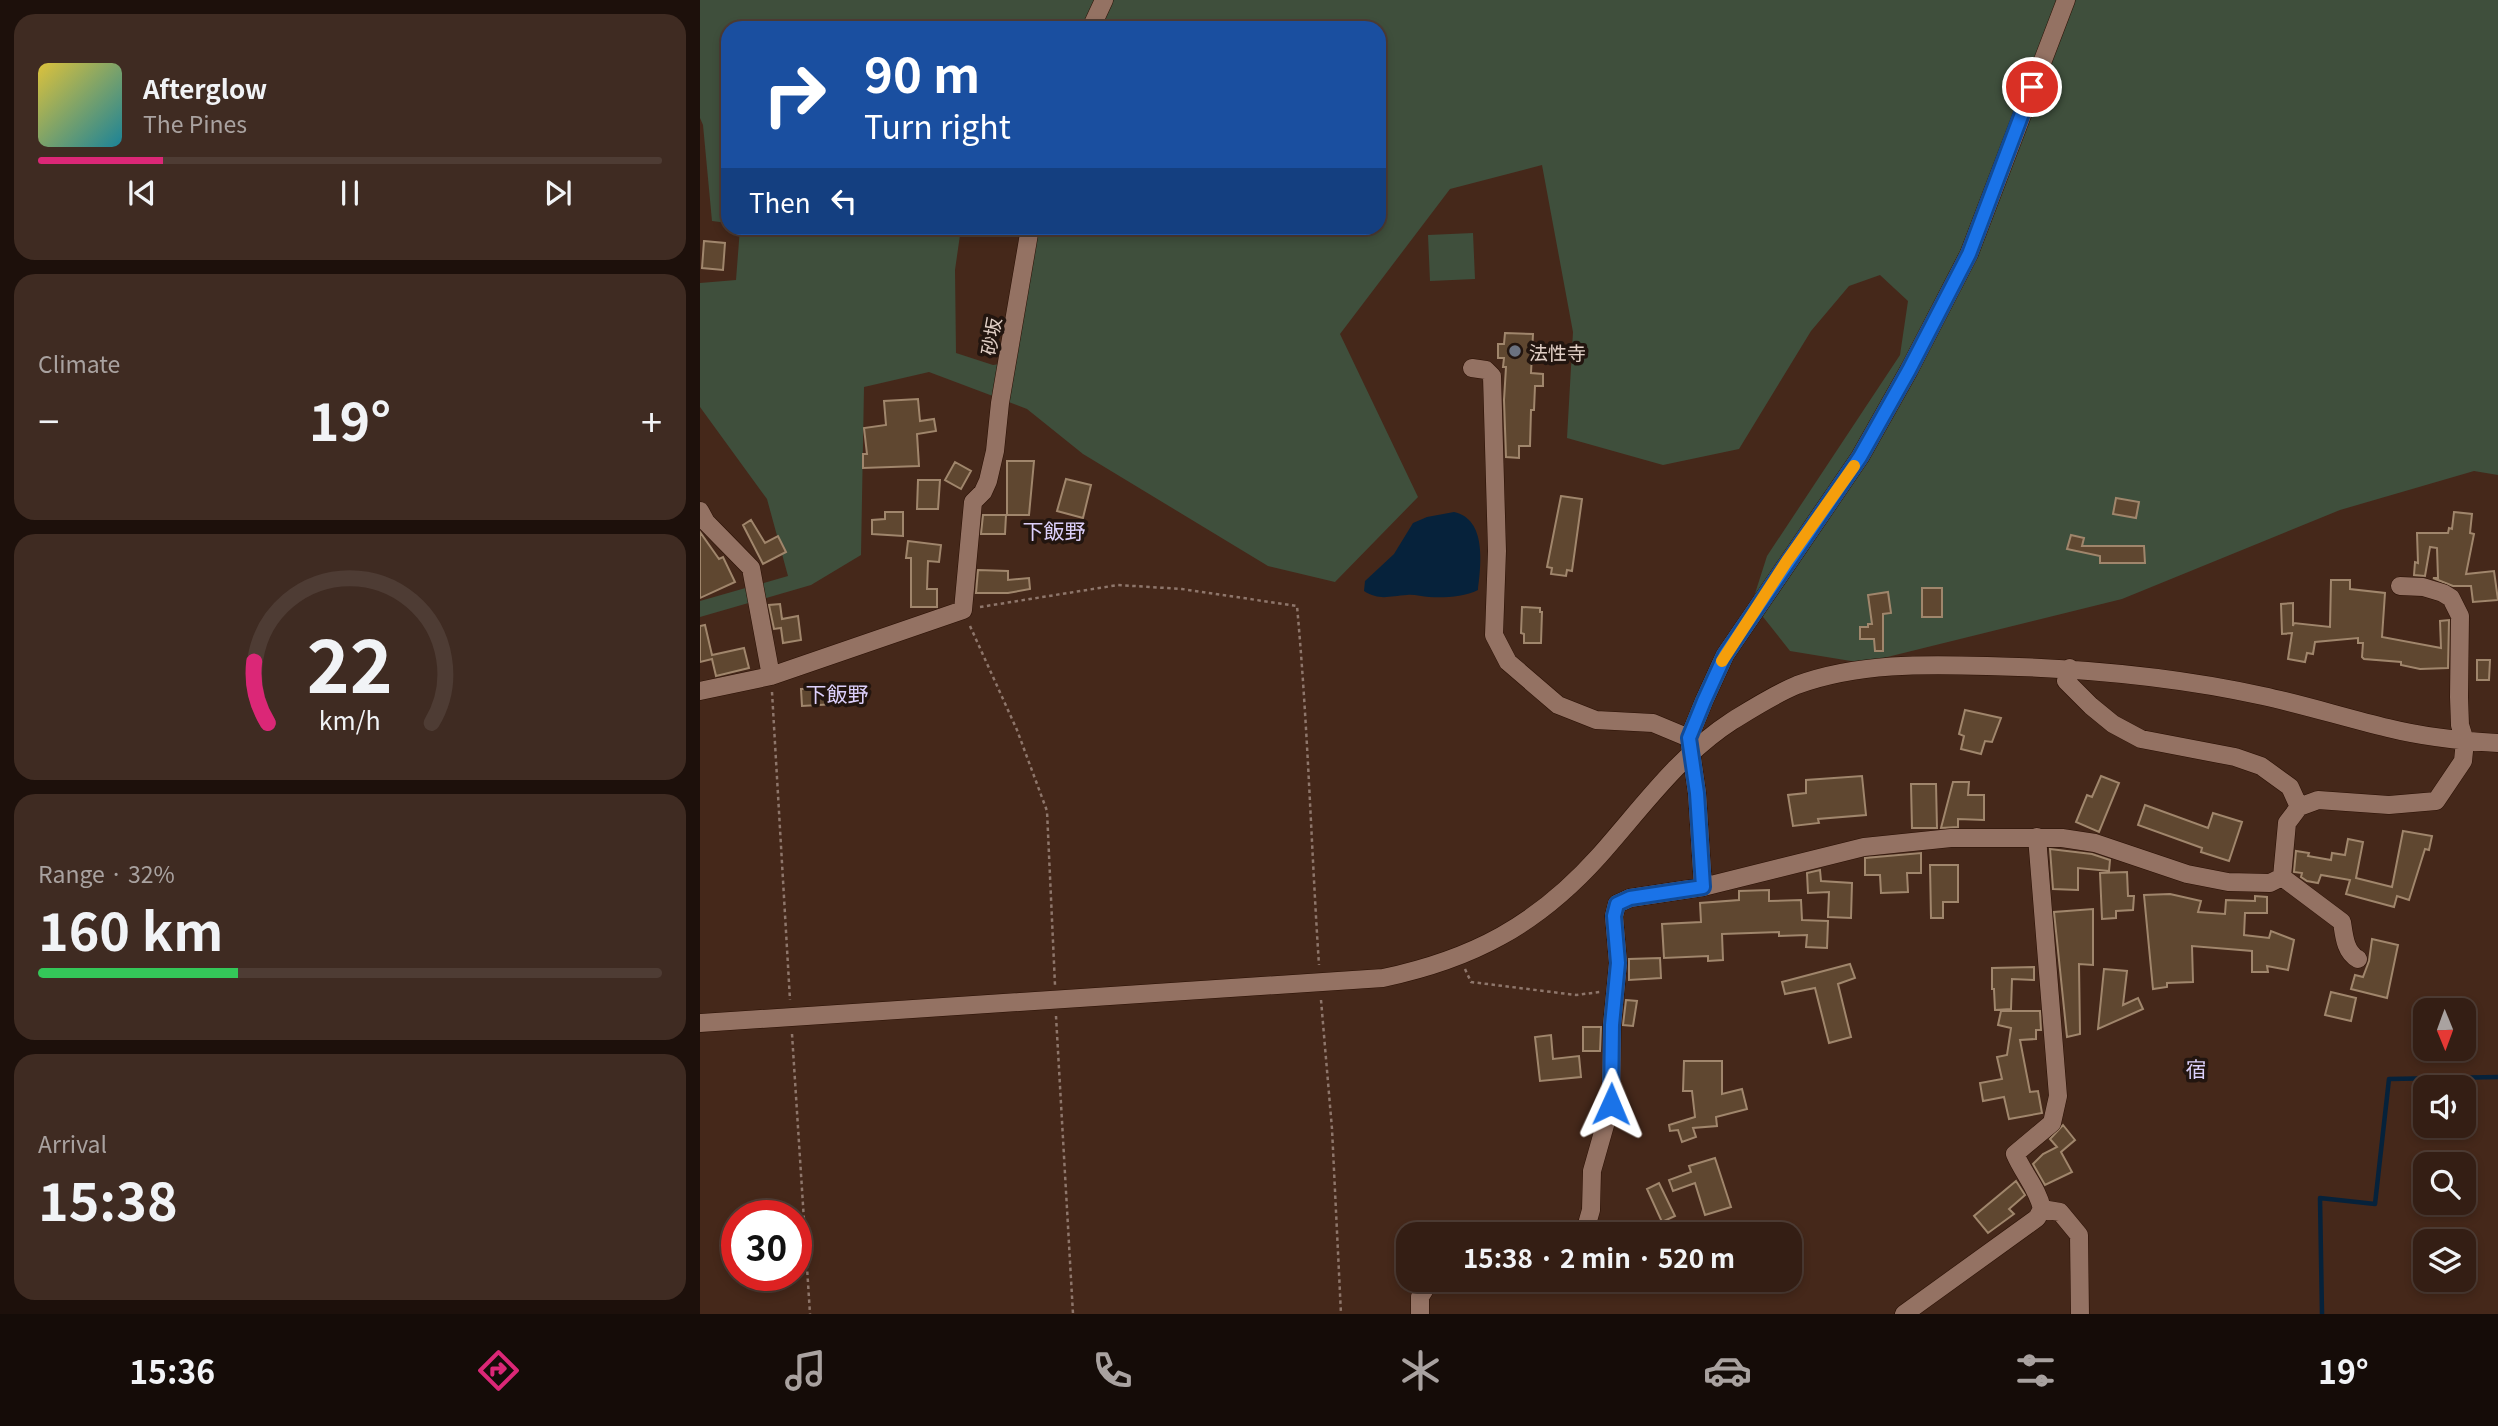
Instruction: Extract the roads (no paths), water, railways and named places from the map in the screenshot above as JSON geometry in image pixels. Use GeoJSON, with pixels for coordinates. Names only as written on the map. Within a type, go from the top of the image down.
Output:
{"type":"FeatureCollection","features":[{"type":"Feature","properties":{"kind":"street"},"geometry":{"type":"LineString","coordinates":[[1094,21],[1104,0]]}},
{"type":"Feature","properties":{"kind":"street"},"geometry":{"type":"LineString","coordinates":[[700,1023],[1383,978],[1459,957],[1498,939],[1540,912],[1567,889],[1690,745],[1725,655],[1860,457],[1963,266],[2066,0]]}},
{"type":"Feature","properties":{"kind":"street","name":"砂坂"},"geometry":{"type":"LineString","coordinates":[[771,676],[963,610],[973,502],[983,492],[988,481],[995,451],[1000,403],[1029,235]]}},
{"type":"Feature","properties":{"kind":"street"},"geometry":{"type":"LineString","coordinates":[[1472,368],[1486,370],[1492,376],[1497,551],[1494,635],[1508,662],[1558,705],[1596,720],[1653,723],[1690,745]]}},
{"type":"Feature","properties":{"kind":"street"},"geometry":{"type":"LineString","coordinates":[[700,511],[706,522],[751,569],[771,676],[709,690],[700,679]]}},
{"type":"Feature","properties":{"kind":"street"},"geometry":{"type":"LineString","coordinates":[[2282,877],[2287,822],[2299,807],[2318,800],[2389,805],[2435,801],[2463,761],[2465,741],[2460,725],[2459,697],[2461,626],[2456,606],[2451,598],[2437,590],[2400,586]]}},
{"type":"Feature","properties":{"kind":"street"},"geometry":{"type":"LineString","coordinates":[[1690,745],[1797,685],[1874,669],[1947,665],[2070,668],[2140,675],[2261,695],[2390,729],[2465,741],[2498,743]]}},
{"type":"Feature","properties":{"kind":"street"},"geometry":{"type":"LineString","coordinates":[[2070,668],[2066,681],[2113,724],[2141,739],[2235,757],[2261,766],[2290,787],[2299,807]]}},
{"type":"Feature","properties":{"kind":"street"},"geometry":{"type":"LineString","coordinates":[[1690,745],[1697,793],[1703,887]]}},
{"type":"Feature","properties":{"kind":"street"},"geometry":{"type":"LineString","coordinates":[[1588,1222],[1591,1210],[1592,1171],[1611,1104],[1614,991],[1618,963],[1614,916],[1617,904],[1630,898],[1703,887],[1864,847],[1951,838],[2037,837],[2095,843],[2187,874],[2228,882],[2270,883],[2282,877]]}},
{"type":"Feature","properties":{"kind":"street"},"geometry":{"type":"LineString","coordinates":[[1904,1314],[2037,1218],[2042,1209],[2039,1196],[2021,1169],[2015,1154],[2052,1123],[2058,1096],[2037,837]]}},
{"type":"Feature","properties":{"kind":"street"},"geometry":{"type":"LineString","coordinates":[[2282,877],[2342,922],[2351,955],[2358,958]]}},
{"type":"Feature","properties":{"kind":"street"},"geometry":{"type":"LineString","coordinates":[[2042,1209],[2060,1212],[2079,1235],[2080,1314]]}},
{"type":"Feature","properties":{"kind":"street"},"geometry":{"type":"LineString","coordinates":[[1420,1314],[1420,1297],[1423,1292]]}},
{"type":"Feature","properties":{"kind":"water"},"geometry":{"type":"Polygon","coordinates":[[[1454,512],[1465,516],[1477,533],[1480,544],[1478,590],[1460,596],[1441,597],[1380,597],[1364,591],[1365,581],[1394,554],[1413,523],[1427,517],[1454,512]]]}},
{"type":"Feature","properties":{"kind":"waterway"},"geometry":{"type":"LineString","coordinates":[[2322,1314],[2320,1198],[2375,1204],[2389,1079],[2498,1077]]}},
{"type":"Feature","properties":{"kind":"place","name":"法性寺"},"geometry":{"type":"Point","coordinates":[1515,351]}},
{"type":"Feature","properties":{"kind":"district","name":"下飯野"},"geometry":{"type":"Point","coordinates":[1054,530]}},
{"type":"Feature","properties":{"kind":"district","name":"下飯野"},"geometry":{"type":"Point","coordinates":[837,693]}},
{"type":"Feature","properties":{"kind":"district","name":"宿"},"geometry":{"type":"Point","coordinates":[2196,1068]}}]}
